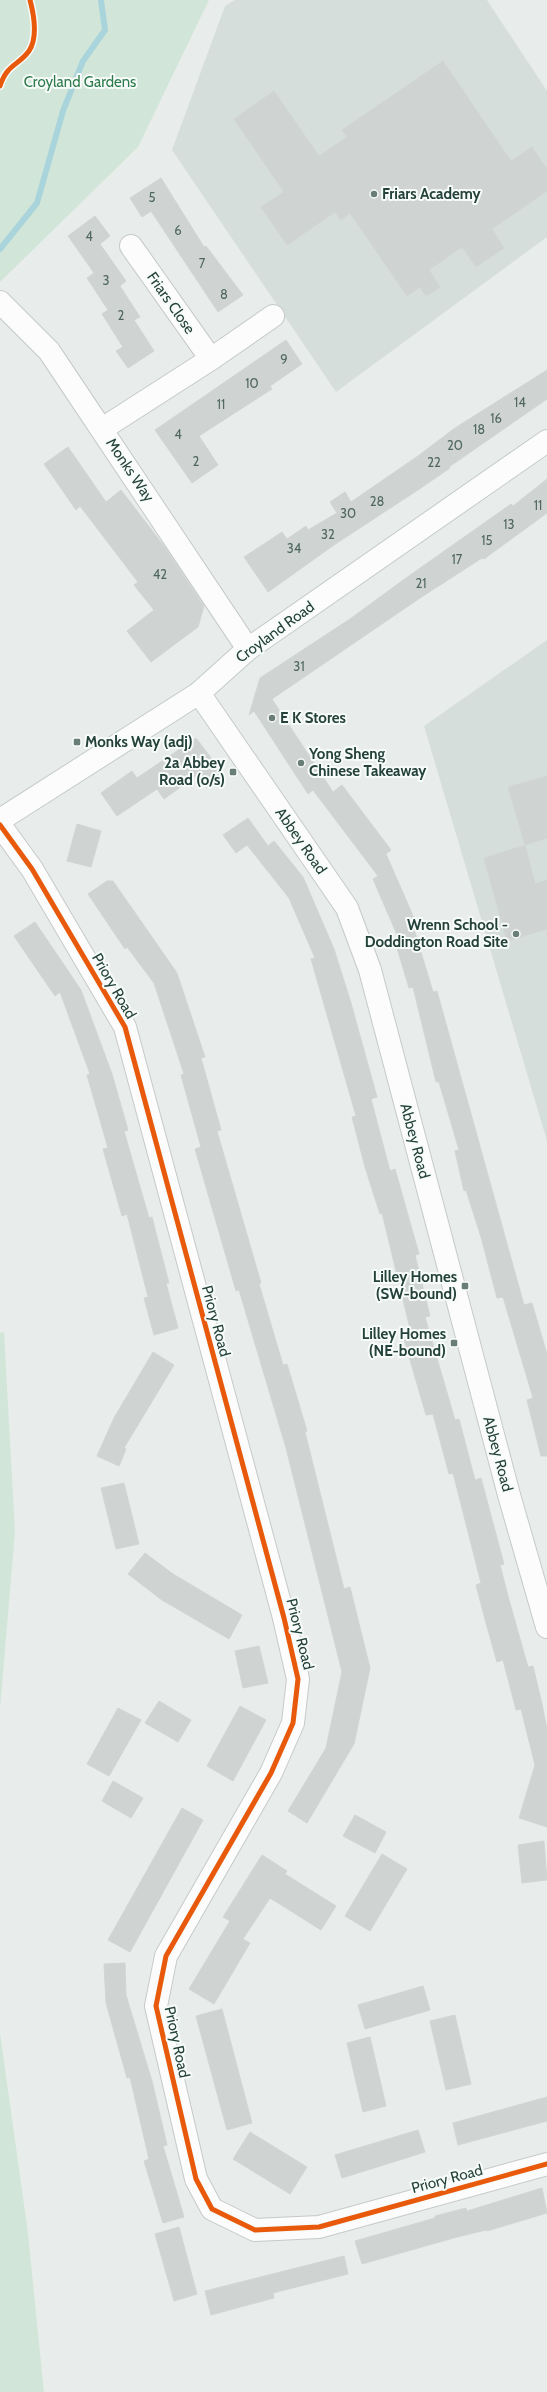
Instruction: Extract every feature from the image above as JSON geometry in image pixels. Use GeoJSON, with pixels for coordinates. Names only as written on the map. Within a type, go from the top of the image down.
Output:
{"type":"FeatureCollection","features":[{"type":"Feature","properties":{"kind":"street","name":"Friars Close"},"geometry":{"type":"LineString","coordinates":[[131,246],[211,359]]}},
{"type":"Feature","properties":{"kind":"street","name":"Monks Way"},"geometry":{"type":"LineString","coordinates":[[0,302],[49,351],[248,649]]}},
{"type":"Feature","properties":{"kind":"street"},"geometry":{"type":"LineString","coordinates":[[102,429],[211,359],[273,316]]}},
{"type":"Feature","properties":{"kind":"street","name":"Croyland Road"},"geometry":{"type":"LineString","coordinates":[[0,820],[199,693],[248,649],[547,440]]}},
{"type":"Feature","properties":{"kind":"street","name":"Abbey Road"},"geometry":{"type":"LineString","coordinates":[[199,693],[350,914],[370,970],[509,1495],[547,1627]]}},
{"type":"Feature","properties":{"kind":"street","name":"Priory Road"},"geometry":{"type":"LineString","coordinates":[[0,825],[32,869],[125,1027],[282,1610],[298,1679],[293,1723],[272,1773],[166,1956],[156,2006],[196,2179],[212,2209],[255,2230],[319,2227],[547,2164]]}},
{"type":"Feature","properties":{"kind":"shaded area","name":"Friars Academy"},"geometry":{"type":"Polygon","coordinates":[[[235,0],[487,0],[547,91],[547,237],[336,392],[172,150],[225,6],[235,0]]]}},
{"type":"Feature","properties":{"kind":"shaded area","name":"Wrenn School - Doddington Road Site"},"geometry":{"type":"Polygon","coordinates":[[[547,640],[547,1141],[424,726],[547,640]]]}},
{"type":"Feature","properties":{"kind":"green space","name":"Croyland Gardens"},"geometry":{"type":"Polygon","coordinates":[[[0,0],[209,0],[138,147],[0,282],[0,0]]]}},
{"type":"Feature","properties":{"kind":"green space"},"geometry":{"type":"Polygon","coordinates":[[[4,1332],[15,1532],[0,1709],[0,1333],[4,1332]]]}},
{"type":"Feature","properties":{"kind":"green space"},"geometry":{"type":"Polygon","coordinates":[[[0,2033],[28,2233],[44,2392],[0,2392],[0,2033]]]}},
{"type":"Feature","properties":{"kind":"building"},"geometry":{"type":"Polygon","coordinates":[[[443,61],[511,161],[532,147],[547,169],[547,191],[492,229],[504,248],[476,267],[462,247],[429,270],[440,287],[426,296],[420,287],[407,296],[350,213],[341,220],[335,212],[287,245],[261,207],[284,192],[234,119],[274,91],[319,156],[347,137],[342,130],[443,61]]]}},
{"type":"Feature","properties":{"kind":"building"},"geometry":{"type":"Polygon","coordinates":[[[161,178],[204,247],[206,246],[243,295],[218,312],[151,211],[142,217],[130,198],[161,178]]]}},
{"type":"Feature","properties":{"kind":"building"},"geometry":{"type":"Polygon","coordinates":[[[95,216],[110,236],[100,244],[126,281],[120,286],[140,317],[134,320],[154,351],[128,368],[116,351],[123,347],[102,314],[108,310],[87,278],[94,273],[68,236],[95,216]]]}},
{"type":"Feature","properties":{"kind":"building"},"geometry":{"type":"Polygon","coordinates":[[[286,340],[302,364],[270,386],[272,389],[199,436],[218,465],[192,483],[155,430],[286,340]]]}},
{"type":"Feature","properties":{"kind":"building"},"geometry":{"type":"Polygon","coordinates":[[[547,370],[547,399],[449,467],[450,468],[334,545],[268,592],[244,557],[282,532],[287,539],[306,526],[308,530],[337,513],[330,502],[345,492],[351,502],[418,456],[455,428],[547,370]]]}},
{"type":"Feature","properties":{"kind":"building"},"geometry":{"type":"Polygon","coordinates":[[[68,447],[106,502],[121,490],[164,546],[204,606],[198,627],[151,662],[127,631],[154,610],[134,585],[138,582],[80,506],[76,510],[44,464],[68,447]]]}},
{"type":"Feature","properties":{"kind":"building"},"geometry":{"type":"Polygon","coordinates":[[[547,479],[547,513],[484,559],[482,558],[420,598],[272,699],[333,792],[342,785],[391,850],[386,854],[414,918],[411,919],[433,992],[437,991],[524,1305],[532,1303],[547,1354],[547,1456],[541,1456],[527,1400],[533,1398],[503,1297],[497,1298],[481,1237],[466,1190],[464,1191],[455,1151],[459,1150],[439,1082],[436,1082],[413,987],[409,988],[394,938],[398,937],[373,879],[378,876],[313,790],[308,794],[254,711],[249,715],[260,678],[350,619],[511,504],[513,506],[547,479]]]}},
{"type":"Feature","properties":{"kind":"building"},"geometry":{"type":"Polygon","coordinates":[[[196,738],[224,775],[207,788],[197,775],[164,799],[157,789],[117,816],[101,793],[132,771],[137,778],[196,738]]]}},
{"type":"Feature","properties":{"kind":"building"},"geometry":{"type":"Polygon","coordinates":[[[547,776],[547,838],[525,845],[508,787],[547,776]]]}},
{"type":"Feature","properties":{"kind":"building"},"geometry":{"type":"Polygon","coordinates":[[[248,818],[268,846],[274,841],[303,877],[334,949],[351,1003],[377,1097],[371,1099],[390,1171],[395,1169],[419,1254],[415,1255],[430,1316],[425,1317],[455,1420],[459,1419],[475,1480],[481,1478],[504,1564],[500,1565],[508,1596],[528,1667],[533,1666],[547,1729],[547,1827],[519,1818],[535,1765],[521,1709],[516,1710],[503,1660],[497,1662],[486,1623],[476,1585],[481,1583],[453,1473],[449,1474],[433,1414],[426,1415],[404,1339],[412,1337],[382,1213],[380,1214],[365,1167],[352,1117],[356,1116],[311,959],[315,958],[289,898],[247,845],[236,853],[223,835],[248,818]]]}},
{"type":"Feature","properties":{"kind":"building"},"geometry":{"type":"Polygon","coordinates":[[[77,824],[101,831],[91,867],[67,861],[77,824]]]}},
{"type":"Feature","properties":{"kind":"building"},"geometry":{"type":"Polygon","coordinates":[[[525,845],[535,884],[547,880],[547,929],[507,941],[484,858],[525,845]]]}},
{"type":"Feature","properties":{"kind":"building"},"geometry":{"type":"Polygon","coordinates":[[[107,881],[113,881],[177,973],[205,1057],[201,1058],[221,1130],[217,1131],[283,1365],[287,1364],[307,1431],[305,1432],[344,1589],[350,1587],[370,1668],[354,1744],[307,1823],[288,1811],[326,1748],[342,1672],[286,1448],[239,1290],[236,1291],[195,1149],[201,1147],[181,1075],[184,1074],[154,983],[127,947],[125,949],[88,894],[107,881]]]}},
{"type":"Feature","properties":{"kind":"building"},"geometry":{"type":"Polygon","coordinates":[[[35,922],[81,990],[112,1074],[128,1130],[124,1131],[149,1218],[152,1217],[169,1283],[166,1283],[178,1328],[154,1335],[144,1298],[148,1297],[127,1214],[122,1216],[103,1149],[108,1148],[87,1075],[90,1074],[60,992],[55,996],[14,936],[35,922]]]}},
{"type":"Feature","properties":{"kind":"building"},"geometry":{"type":"Polygon","coordinates":[[[153,1352],[174,1365],[124,1448],[126,1449],[119,1466],[97,1456],[114,1418],[153,1352]]]}},
{"type":"Feature","properties":{"kind":"building"},"geometry":{"type":"Polygon","coordinates":[[[124,1483],[139,1544],[116,1549],[101,1488],[124,1483]]]}},
{"type":"Feature","properties":{"kind":"building"},"geometry":{"type":"Polygon","coordinates":[[[145,1553],[173,1574],[242,1615],[229,1639],[162,1600],[128,1574],[145,1553]]]}},
{"type":"Feature","properties":{"kind":"building"},"geometry":{"type":"Polygon","coordinates":[[[259,1646],[268,1683],[243,1688],[235,1651],[259,1646]]]}},
{"type":"Feature","properties":{"kind":"building"},"geometry":{"type":"Polygon","coordinates":[[[159,1701],[191,1720],[178,1742],[145,1723],[159,1701]]]}},
{"type":"Feature","properties":{"kind":"building"},"geometry":{"type":"Polygon","coordinates":[[[240,1706],[266,1720],[233,1781],[207,1766],[240,1706]]]}},
{"type":"Feature","properties":{"kind":"building"},"geometry":{"type":"Polygon","coordinates":[[[118,1708],[141,1720],[109,1776],[87,1764],[118,1708]]]}},
{"type":"Feature","properties":{"kind":"building"},"geometry":{"type":"Polygon","coordinates":[[[113,1781],[143,1798],[131,1818],[102,1801],[113,1781]]]}},
{"type":"Feature","properties":{"kind":"building"},"geometry":{"type":"Polygon","coordinates":[[[182,1808],[203,1820],[130,1952],[108,1940],[182,1808]]]}},
{"type":"Feature","properties":{"kind":"building"},"geometry":{"type":"Polygon","coordinates":[[[355,1815],[386,1832],[375,1853],[343,1836],[355,1815]]]}},
{"type":"Feature","properties":{"kind":"building"},"geometry":{"type":"Polygon","coordinates":[[[544,1841],[547,1880],[522,1883],[518,1845],[544,1841]]]}},
{"type":"Feature","properties":{"kind":"building"},"geometry":{"type":"Polygon","coordinates":[[[382,1854],[407,1869],[370,1931],[345,1916],[382,1854]]]}},
{"type":"Feature","properties":{"kind":"building"},"geometry":{"type":"Polygon","coordinates":[[[262,1855],[287,1871],[285,1874],[336,1906],[321,1930],[270,1898],[243,1939],[250,1943],[214,2004],[189,1989],[230,1921],[223,1917],[262,1855]]]}},
{"type":"Feature","properties":{"kind":"building"},"geometry":{"type":"Polygon","coordinates":[[[125,1963],[126,1995],[152,2081],[167,2145],[163,2146],[184,2217],[163,2223],[144,2161],[149,2159],[130,2077],[127,2078],[106,2003],[104,1964],[125,1963]]]}},
{"type":"Feature","properties":{"kind":"building"},"geometry":{"type":"Polygon","coordinates":[[[423,1986],[430,2010],[365,2029],[358,2005],[423,1986]]]}},
{"type":"Feature","properties":{"kind":"building"},"geometry":{"type":"Polygon","coordinates":[[[222,2009],[252,2123],[227,2130],[196,2016],[222,2009]]]}},
{"type":"Feature","properties":{"kind":"building"},"geometry":{"type":"Polygon","coordinates":[[[455,2015],[471,2084],[446,2090],[430,2021],[455,2015]]]}},
{"type":"Feature","properties":{"kind":"building"},"geometry":{"type":"Polygon","coordinates":[[[370,2037],[386,2106],[363,2112],[347,2043],[370,2037]]]}},
{"type":"Feature","properties":{"kind":"building"},"geometry":{"type":"Polygon","coordinates":[[[547,2097],[547,2121],[458,2145],[453,2123],[547,2097]]]}},
{"type":"Feature","properties":{"kind":"building"},"geometry":{"type":"Polygon","coordinates":[[[418,2130],[425,2152],[342,2178],[335,2155],[418,2130]]]}},
{"type":"Feature","properties":{"kind":"building"},"geometry":{"type":"Polygon","coordinates":[[[250,2132],[307,2167],[290,2194],[233,2159],[250,2132]]]}},
{"type":"Feature","properties":{"kind":"building"},"geometry":{"type":"Polygon","coordinates":[[[542,2188],[547,2213],[487,2231],[457,2237],[362,2264],[355,2241],[435,2218],[435,2216],[466,2208],[467,2211],[542,2188]]]}},
{"type":"Feature","properties":{"kind":"building"},"geometry":{"type":"Polygon","coordinates":[[[179,2227],[197,2294],[174,2301],[155,2234],[179,2227]]]}},
{"type":"Feature","properties":{"kind":"building"},"geometry":{"type":"Polygon","coordinates":[[[344,2256],[348,2274],[273,2293],[274,2298],[211,2315],[205,2291],[344,2256]]]}},
{"type":"Feature","properties":{"kind":"waterway"},"geometry":{"type":"LineString","coordinates":[[0,249],[37,203],[63,111],[83,61],[105,30],[101,0]]}},
{"type":"Feature","properties":{"kind":"cycle path"},"geometry":{"type":"LineString","coordinates":[[0,86],[9,69],[25,56],[32,45],[34,39],[34,26],[30,0]]}},
{"type":"Feature","properties":{"kind":"cycle path"},"geometry":{"type":"LineString","coordinates":[[0,825],[32,869],[125,1027],[284,1618],[298,1679],[293,1723],[271,1773],[166,1956],[156,2006],[196,2179],[212,2209],[255,2230],[319,2227],[547,2164]]}},
{"type":"Feature","properties":{"kind":"place","name":"Friars Academy"},"geometry":{"type":"Point","coordinates":[374,194]}},
{"type":"Feature","properties":{"kind":"place","name":"E K Stores"},"geometry":{"type":"Point","coordinates":[272,718]}},
{"type":"Feature","properties":{"kind":"place","name":"Monks Way (adj)"},"geometry":{"type":"Point","coordinates":[77,742]}},
{"type":"Feature","properties":{"kind":"place","name":"Yong Sheng Chinese Takeaway"},"geometry":{"type":"Point","coordinates":[301,763]}},
{"type":"Feature","properties":{"kind":"place","name":"2a Abbey Road (o/s)"},"geometry":{"type":"Point","coordinates":[233,772]}},
{"type":"Feature","properties":{"kind":"place","name":"Wrenn School - Doddington Road Site"},"geometry":{"type":"Point","coordinates":[516,934]}},
{"type":"Feature","properties":{"kind":"place","name":"Lilley Homes (SW-bound)"},"geometry":{"type":"Point","coordinates":[465,1286]}},
{"type":"Feature","properties":{"kind":"place","name":"Lilley Homes (NE-bound)"},"geometry":{"type":"Point","coordinates":[454,1343]}}]}
